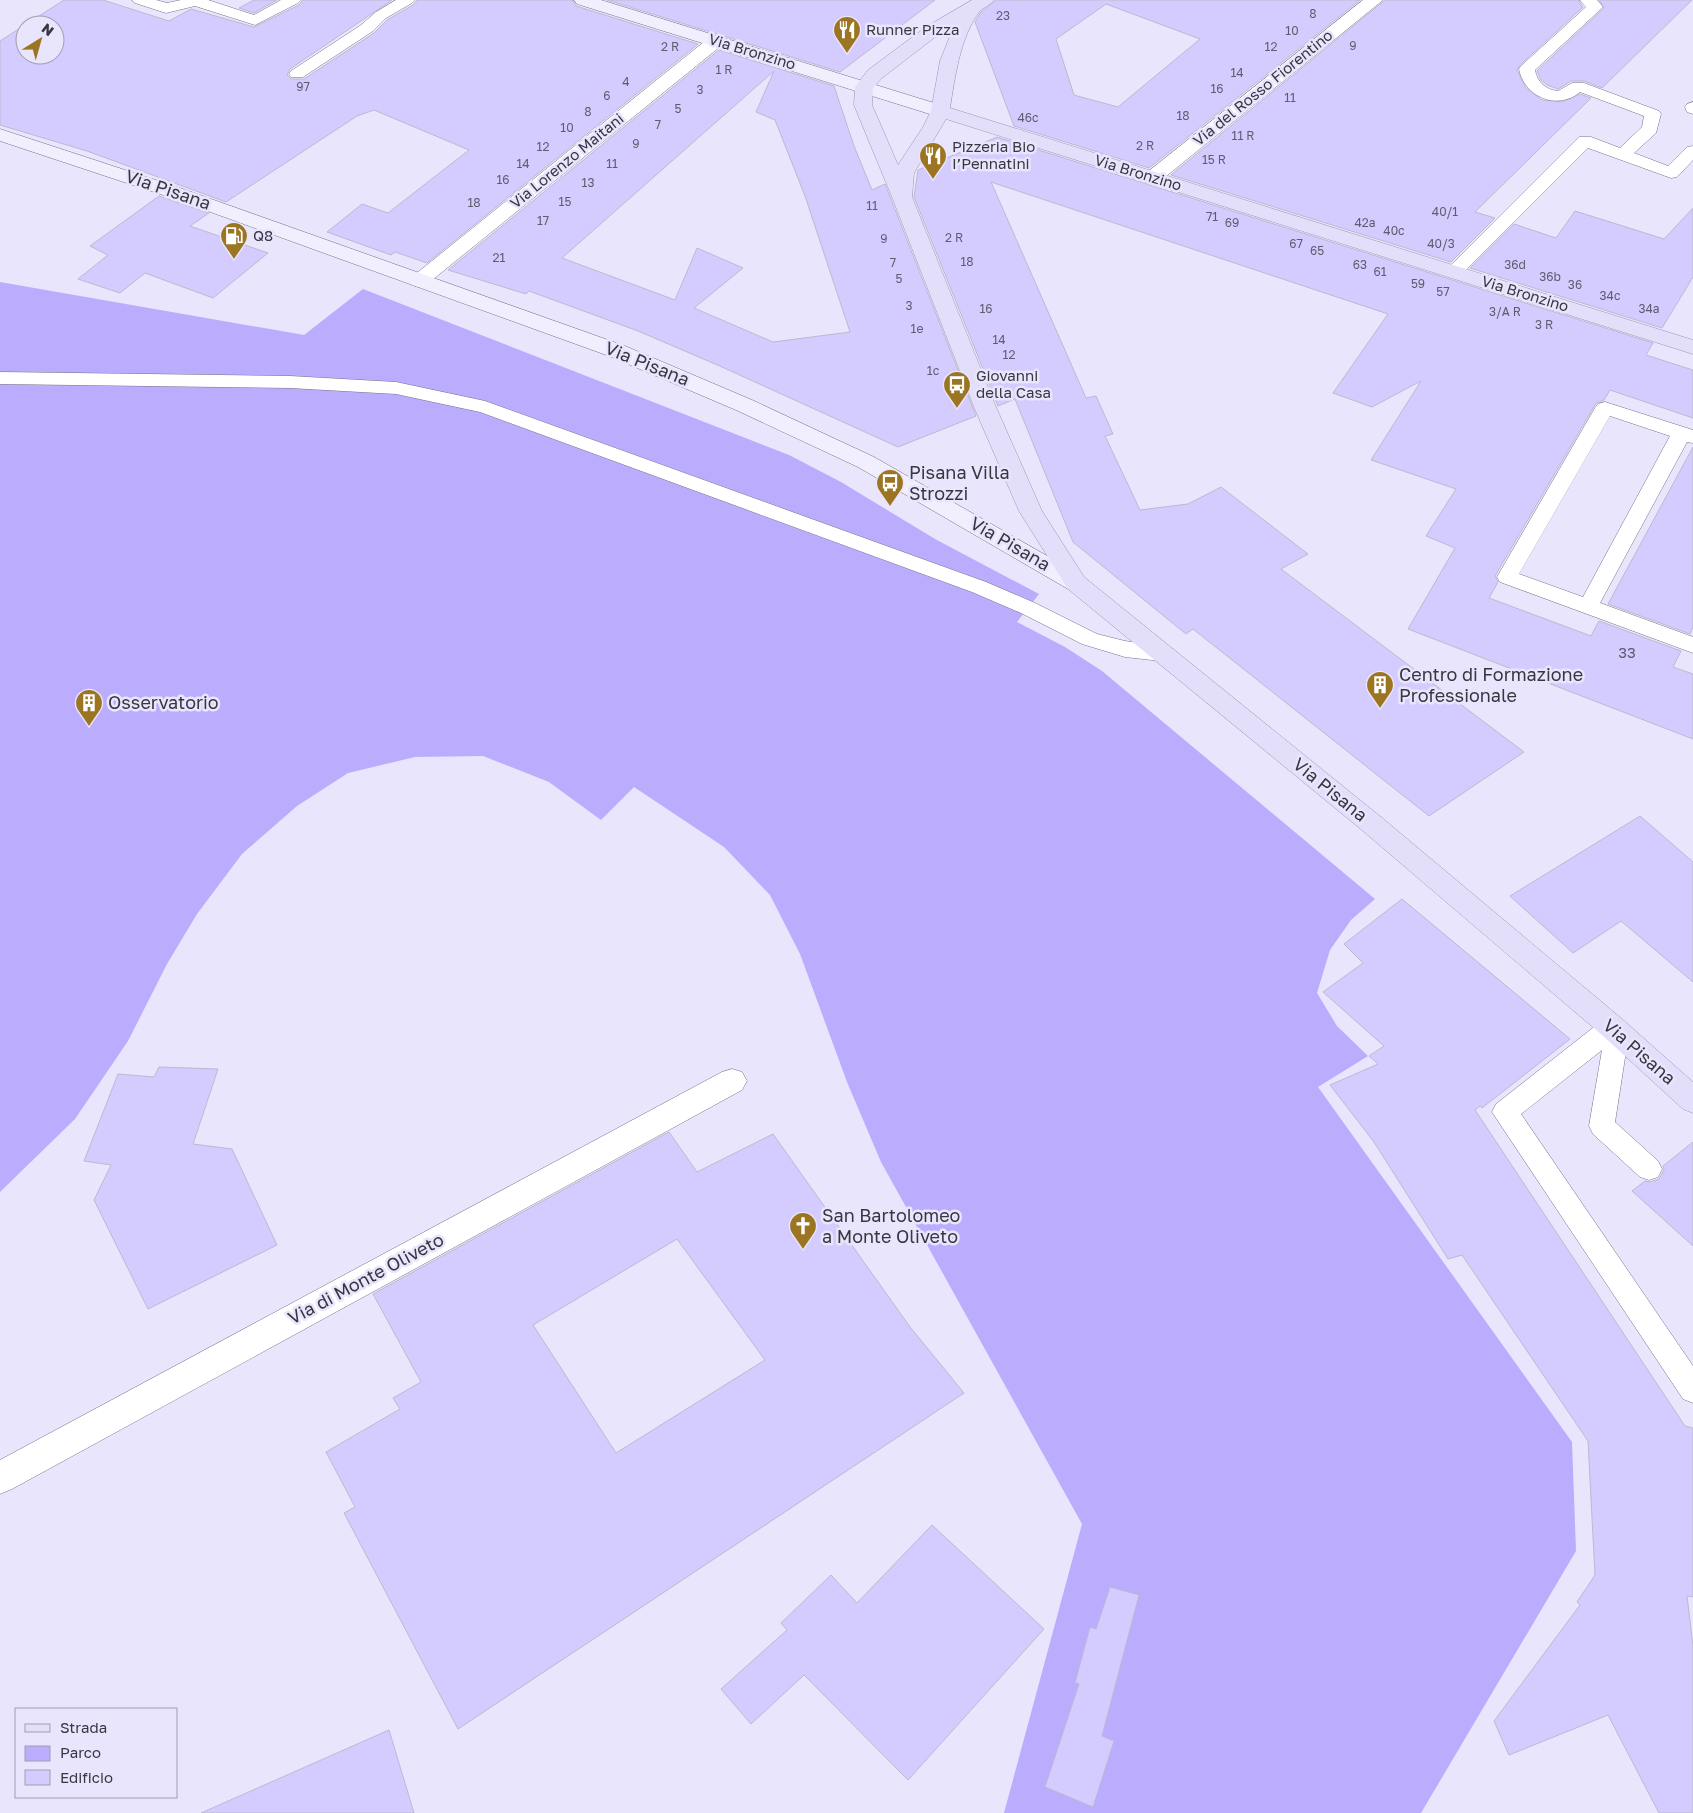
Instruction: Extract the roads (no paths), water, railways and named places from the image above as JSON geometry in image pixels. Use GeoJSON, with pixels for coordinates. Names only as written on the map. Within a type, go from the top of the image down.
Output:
{"type":"FeatureCollection","features":[{"type":"Feature","properties":{"kind":"main road"},"geometry":{"type":"LineString","coordinates":[[979,4],[918,41],[875,74],[864,87],[863,105],[902,197],[985,407],[1031,512],[1076,583]]}},
{"type":"Feature","properties":{"kind":"main road"},"geometry":{"type":"LineString","coordinates":[[902,197],[904,173],[909,162],[933,127],[940,112],[949,61],[956,40],[979,4]]}},
{"type":"Feature","properties":{"kind":"main road","name":"Via Bronzino"},"geometry":{"type":"LineString","coordinates":[[940,112],[1693,347]]}},
{"type":"Feature","properties":{"kind":"main road","name":"Via Pisana"},"geometry":{"type":"LineString","coordinates":[[1076,583],[1372,824],[1614,1030],[1693,1100]]}},
{"type":"Feature","properties":{"kind":"street","name":"Via Bronzino"},"geometry":{"type":"LineString","coordinates":[[583,0],[940,112]]}},
{"type":"Feature","properties":{"kind":"street","name":"Via del Rosso Fiorentino"},"geometry":{"type":"LineString","coordinates":[[1152,178],[1374,0]]}},
{"type":"Feature","properties":{"kind":"street","name":"Via Lorenzo Maitani"},"geometry":{"type":"LineString","coordinates":[[419,281],[716,41]]}},
{"type":"Feature","properties":{"kind":"street","name":"Via Pisana"},"geometry":{"type":"LineString","coordinates":[[0,135],[150,183],[617,351],[744,404],[866,462],[1076,583]]}},
{"type":"Feature","properties":{"kind":"street","name":"Via di Monte Oliveto"},"geometry":{"type":"LineString","coordinates":[[0,1478],[732,1081]]}},
{"type":"Feature","properties":{"kind":"lane"},"geometry":{"type":"LineString","coordinates":[[140,0],[166,8],[196,1],[255,20],[293,0]]}},
{"type":"Feature","properties":{"kind":"lane"},"geometry":{"type":"LineString","coordinates":[[297,74],[367,28],[381,15],[407,0]]}},
{"type":"Feature","properties":{"kind":"lane"},"geometry":{"type":"LineString","coordinates":[[1588,0],[1595,7],[1527,69],[1527,75],[1530,82],[1545,93],[1555,96],[1566,95],[1578,86],[1653,114],[1650,129],[1622,155]]}},
{"type":"Feature","properties":{"kind":"lane"},"geometry":{"type":"LineString","coordinates":[[1454,272],[1585,140],[1671,173],[1693,151]]}},
{"type":"Feature","properties":{"kind":"lane"},"geometry":{"type":"LineString","coordinates":[[0,378],[290,382],[396,388],[485,407],[979,587],[1028,608],[1090,639],[1125,649],[1161,653]]}},
{"type":"Feature","properties":{"kind":"lane"},"geometry":{"type":"LineString","coordinates":[[1588,607],[1687,436],[1605,408],[1507,577],[1588,607],[1693,645]]}},
{"type":"Feature","properties":{"kind":"lane"},"geometry":{"type":"LineString","coordinates":[[1614,1030],[1602,1126],[1649,1169]]}},
{"type":"Feature","properties":{"kind":"lane"},"geometry":{"type":"LineString","coordinates":[[1614,1030],[1505,1112],[1693,1390]]}},
{"type":"Feature","properties":{"kind":"place","name":"Runner Pizza"},"geometry":{"type":"Point","coordinates":[847,54]}},
{"type":"Feature","properties":{"kind":"place","name":"Pizzeria Bio I’Pennatini"},"geometry":{"type":"Point","coordinates":[933,180]}},
{"type":"Feature","properties":{"kind":"place","name":"Q8"},"geometry":{"type":"Point","coordinates":[234,260]}},
{"type":"Feature","properties":{"kind":"place","name":"Giovanni della Casa"},"geometry":{"type":"Point","coordinates":[957,409]}},
{"type":"Feature","properties":{"kind":"place","name":"Pisana Villa Strozzi"},"geometry":{"type":"Point","coordinates":[890,507]}},
{"type":"Feature","properties":{"kind":"place","name":"Centro di Formazione Professionale"},"geometry":{"type":"Point","coordinates":[1380,709]}},
{"type":"Feature","properties":{"kind":"place","name":"Osservatorio"},"geometry":{"type":"Point","coordinates":[89,727]}},
{"type":"Feature","properties":{"kind":"place","name":"San Bartolomeo a Monte Oliveto"},"geometry":{"type":"Point","coordinates":[803,1250]}}]}
